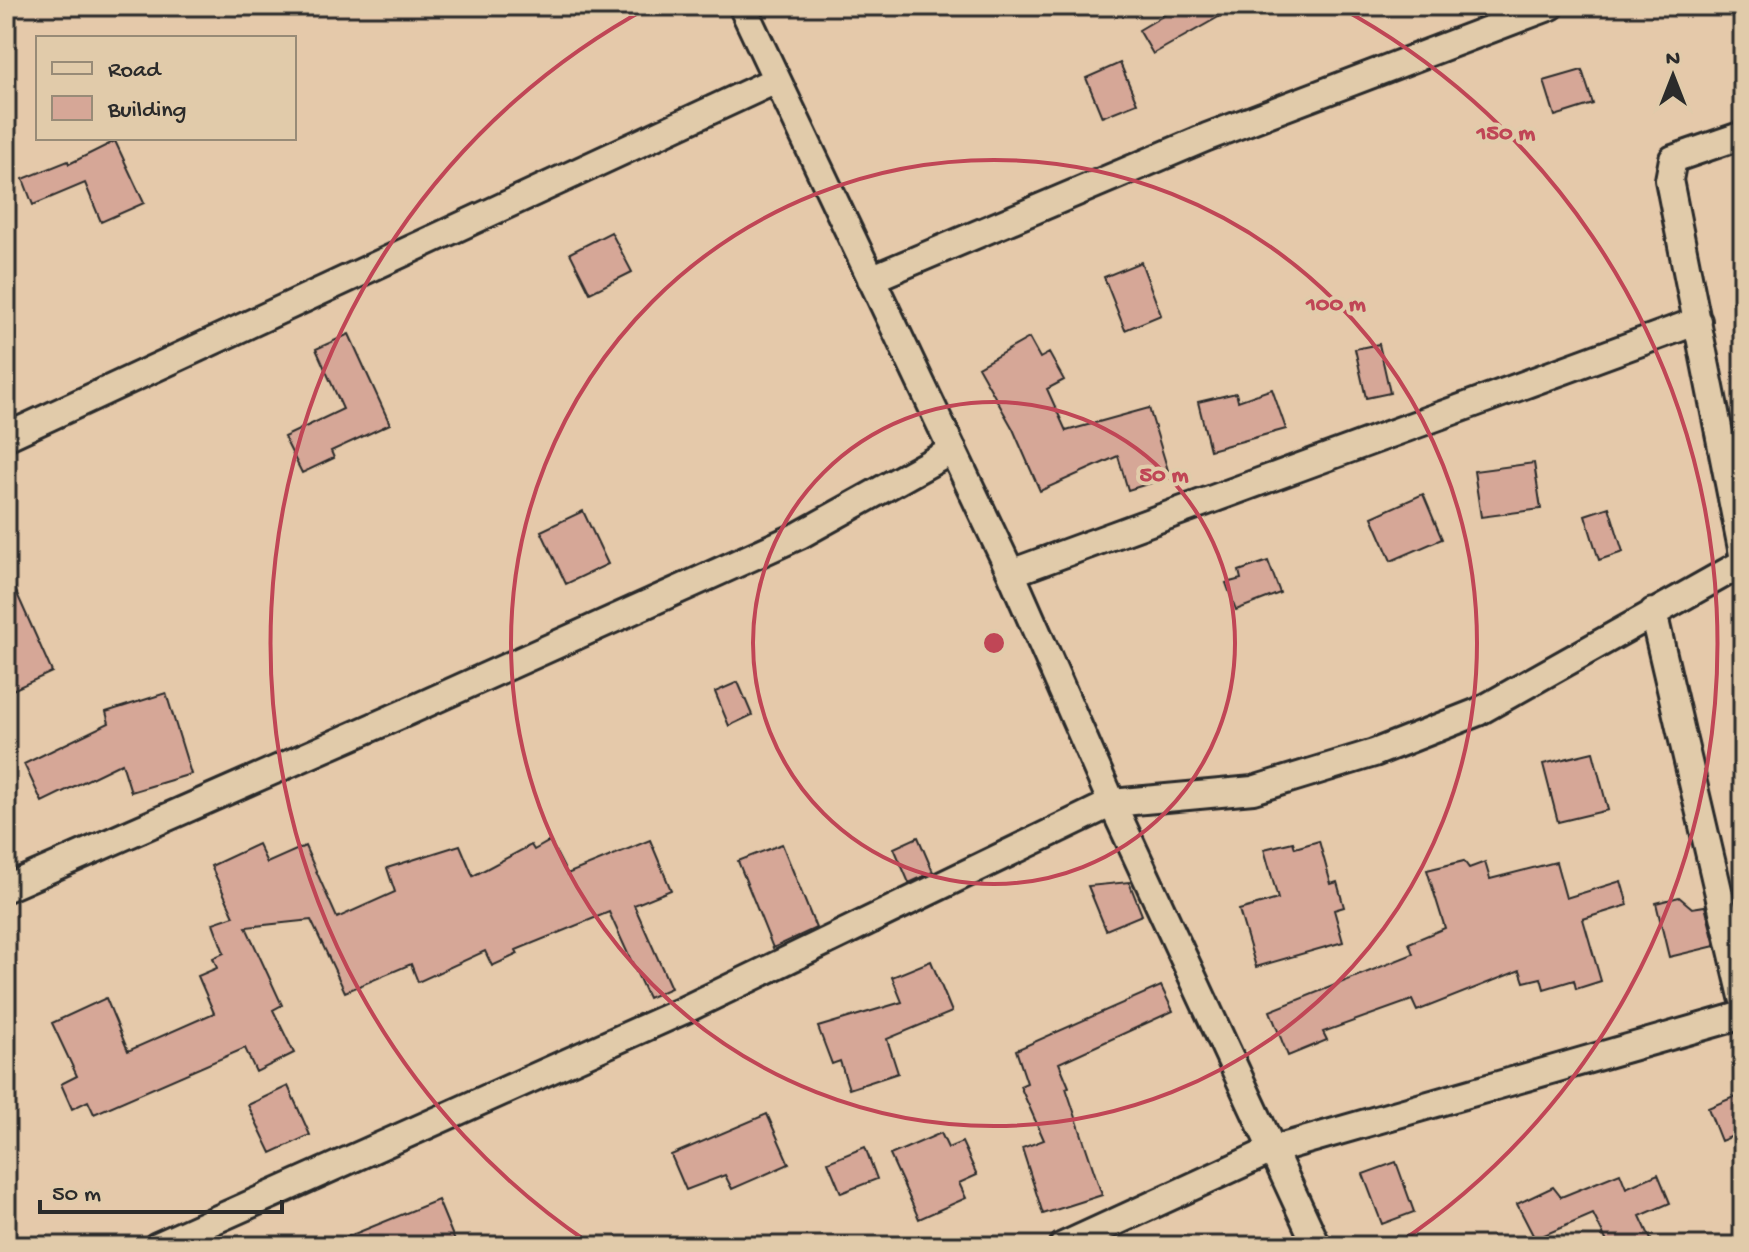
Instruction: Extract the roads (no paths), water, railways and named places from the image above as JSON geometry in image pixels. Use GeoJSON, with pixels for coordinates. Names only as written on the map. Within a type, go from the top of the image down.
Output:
{"type":"FeatureCollection","features":[{"type":"Feature","properties":{"kind":"street"},"geometry":{"type":"LineString","coordinates":[[871,279],[1207,137],[1551,6]]}},
{"type":"Feature","properties":{"kind":"street"},"geometry":{"type":"LineString","coordinates":[[748,8],[776,80],[1011,573],[1112,803],[1317,1246]]}},
{"type":"Feature","properties":{"kind":"street"},"geometry":{"type":"LineString","coordinates":[[6,437],[776,80]]}},
{"type":"Feature","properties":{"kind":"street"},"geometry":{"type":"LineString","coordinates":[[1743,135],[1673,159],[1669,168],[1743,554]]}},
{"type":"Feature","properties":{"kind":"street"},"geometry":{"type":"LineString","coordinates":[[1011,573],[1698,321]]}},
{"type":"Feature","properties":{"kind":"street"},"geometry":{"type":"LineString","coordinates":[[6,888],[800,535],[953,450]]}},
{"type":"Feature","properties":{"kind":"street"},"geometry":{"type":"LineString","coordinates":[[157,1246],[682,1011],[1112,803],[1253,790],[1374,753],[1478,712],[1743,563]]}},
{"type":"Feature","properties":{"kind":"street"},"geometry":{"type":"LineString","coordinates":[[1653,612],[1743,997]]}},
{"type":"Feature","properties":{"kind":"street"},"geometry":{"type":"LineString","coordinates":[[1063,1246],[1272,1150],[1743,1015]]}}]}
